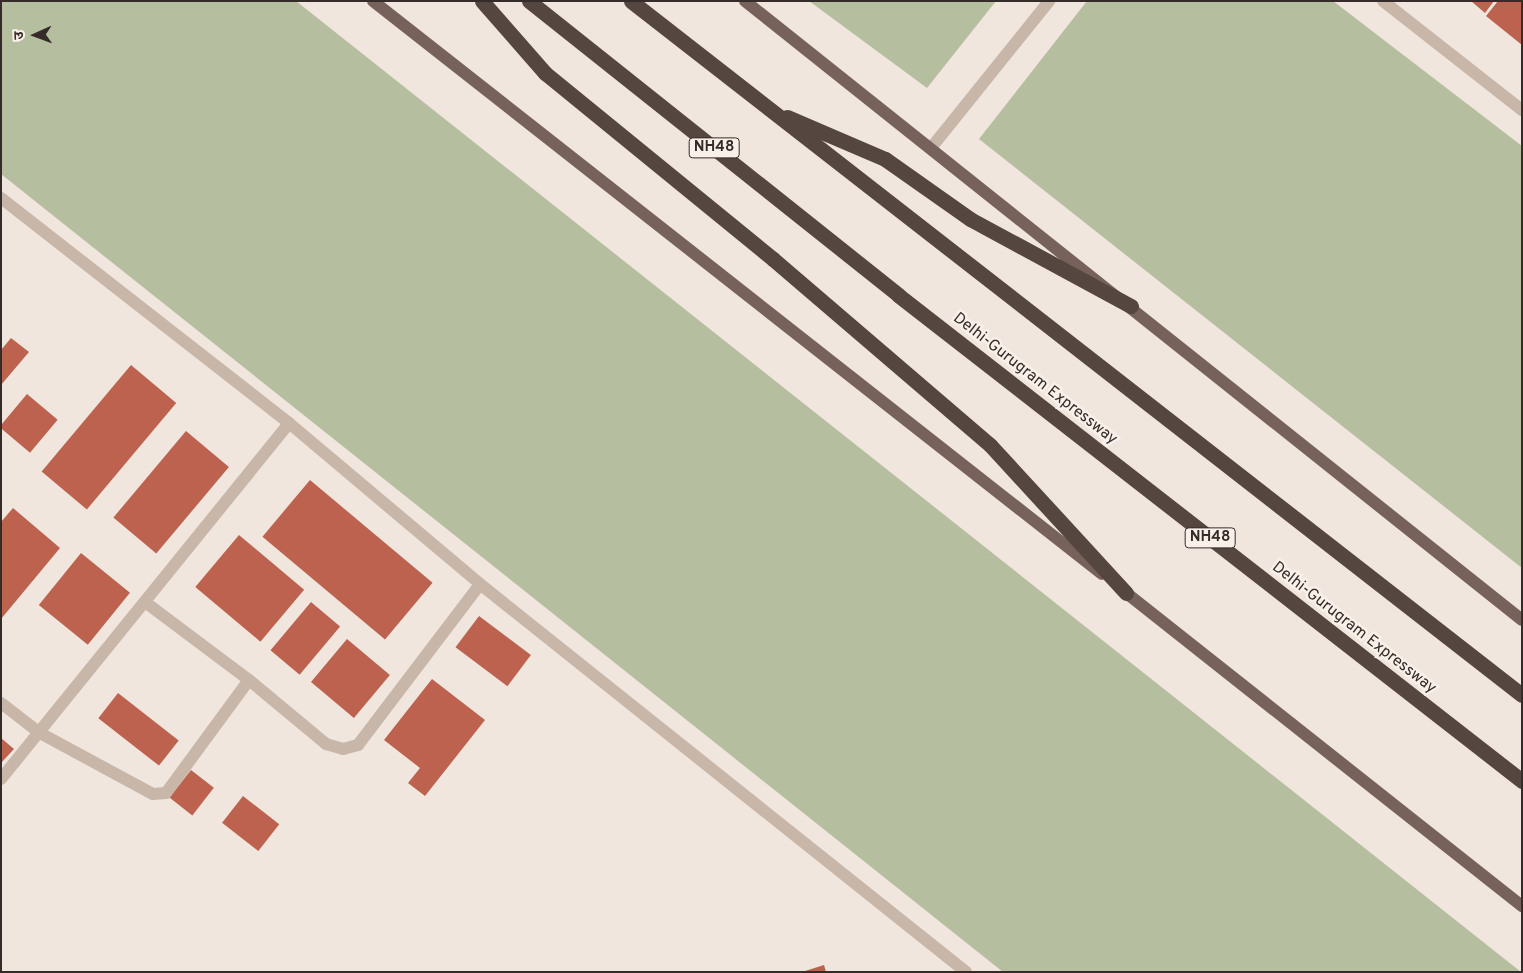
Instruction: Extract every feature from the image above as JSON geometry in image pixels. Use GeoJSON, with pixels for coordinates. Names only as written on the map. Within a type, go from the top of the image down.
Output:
{"type":"FeatureCollection","features":[{"type":"Feature","properties":{"kind":"highway"},"geometry":{"type":"LineString","coordinates":[[482,1],[545,73],[773,258],[990,445],[1126,593]]}},
{"type":"Feature","properties":{"kind":"highway","name":"Delhi-Gurugram Expressway"},"geometry":{"type":"LineString","coordinates":[[529,1],[898,295],[1522,781]]}},
{"type":"Feature","properties":{"kind":"highway"},"geometry":{"type":"LineString","coordinates":[[631,1],[764,108],[938,238],[1522,695]]}},
{"type":"Feature","properties":{"kind":"highway"},"geometry":{"type":"LineString","coordinates":[[764,108],[885,159],[970,219],[1131,306]]}},
{"type":"Feature","properties":{"kind":"main road"},"geometry":{"type":"LineString","coordinates":[[373,1],[1522,906]]}},
{"type":"Feature","properties":{"kind":"main road"},"geometry":{"type":"LineString","coordinates":[[745,1],[1131,306],[1522,620]]}},
{"type":"Feature","properties":{"kind":"street"},"geometry":{"type":"LineString","coordinates":[[931,148],[1049,1]]}},
{"type":"Feature","properties":{"kind":"street"},"geometry":{"type":"LineString","coordinates":[[1383,1],[1522,110]]}},
{"type":"Feature","properties":{"kind":"street"},"geometry":{"type":"LineString","coordinates":[[1,198],[289,424],[480,584],[966,972]]}},
{"type":"Feature","properties":{"kind":"street"},"geometry":{"type":"LineString","coordinates":[[1,779],[289,424]]}},
{"type":"Feature","properties":{"kind":"street"},"geometry":{"type":"LineString","coordinates":[[145,602],[249,680],[326,744],[343,749],[358,745],[480,584]]}},
{"type":"Feature","properties":{"kind":"street"},"geometry":{"type":"LineString","coordinates":[[1,703],[40,733],[142,790],[153,794],[166,793],[249,680]]}},
{"type":"Feature","properties":{"kind":"green space"},"geometry":{"type":"Polygon","coordinates":[[[1,1],[296,1],[1521,972],[1003,972],[1,174],[1,1]]]}},
{"type":"Feature","properties":{"kind":"green space"},"geometry":{"type":"Polygon","coordinates":[[[809,1],[996,1],[927,88],[809,1]]]}},
{"type":"Feature","properties":{"kind":"green space"},"geometry":{"type":"Polygon","coordinates":[[[1087,1],[1333,1],[1522,146],[1522,568],[979,139],[1087,1]]]}},
{"type":"Feature","properties":{"kind":"building"},"geometry":{"type":"Polygon","coordinates":[[[1471,1],[1494,1],[1485,13],[1471,1]]]}},
{"type":"Feature","properties":{"kind":"building"},"geometry":{"type":"Polygon","coordinates":[[[1498,1],[1522,1],[1522,45],[1486,16],[1498,1]]]}},
{"type":"Feature","properties":{"kind":"building"},"geometry":{"type":"Polygon","coordinates":[[[11,338],[29,352],[1,385],[1,350],[11,338]]]}},
{"type":"Feature","properties":{"kind":"building"},"geometry":{"type":"Polygon","coordinates":[[[131,365],[176,403],[87,509],[42,471],[131,365]]]}},
{"type":"Feature","properties":{"kind":"building"},"geometry":{"type":"Polygon","coordinates":[[[27,394],[58,420],[30,453],[1,428],[1,425],[27,394]]]}},
{"type":"Feature","properties":{"kind":"building"},"geometry":{"type":"Polygon","coordinates":[[[186,431],[229,467],[156,554],[113,518],[186,431]]]}},
{"type":"Feature","properties":{"kind":"building"},"geometry":{"type":"Polygon","coordinates":[[[310,480],[433,583],[385,640],[262,537],[310,480]]]}},
{"type":"Feature","properties":{"kind":"building"},"geometry":{"type":"Polygon","coordinates":[[[13,508],[60,548],[1,619],[1,522],[13,508]]]}},
{"type":"Feature","properties":{"kind":"building"},"geometry":{"type":"Polygon","coordinates":[[[239,535],[304,590],[260,642],[195,587],[239,535]]]}},
{"type":"Feature","properties":{"kind":"building"},"geometry":{"type":"Polygon","coordinates":[[[81,553],[130,593],[88,645],[39,605],[81,553]]]}},
{"type":"Feature","properties":{"kind":"building"},"geometry":{"type":"Polygon","coordinates":[[[311,602],[340,626],[300,675],[271,650],[311,602]]]}},
{"type":"Feature","properties":{"kind":"building"},"geometry":{"type":"Polygon","coordinates":[[[479,616],[531,655],[507,686],[456,647],[479,616]]]}},
{"type":"Feature","properties":{"kind":"building"},"geometry":{"type":"Polygon","coordinates":[[[347,639],[390,675],[354,718],[311,682],[347,639]]]}},
{"type":"Feature","properties":{"kind":"building"},"geometry":{"type":"Polygon","coordinates":[[[432,679],[485,720],[425,796],[408,783],[420,768],[384,740],[432,679]]]}},
{"type":"Feature","properties":{"kind":"building"},"geometry":{"type":"Polygon","coordinates":[[[118,693],[179,740],[159,766],[98,718],[118,693]]]}},
{"type":"Feature","properties":{"kind":"building"},"geometry":{"type":"Polygon","coordinates":[[[1,738],[14,749],[1,763],[1,738]]]}},
{"type":"Feature","properties":{"kind":"building"},"geometry":{"type":"Polygon","coordinates":[[[191,770],[214,788],[192,815],[169,798],[191,770]]]}},
{"type":"Feature","properties":{"kind":"building"},"geometry":{"type":"Polygon","coordinates":[[[243,796],[279,824],[258,851],[222,823],[243,796]]]}},
{"type":"Feature","properties":{"kind":"building"},"geometry":{"type":"Polygon","coordinates":[[[824,965],[826,972],[805,972],[805,971],[824,965]]]}}]}
